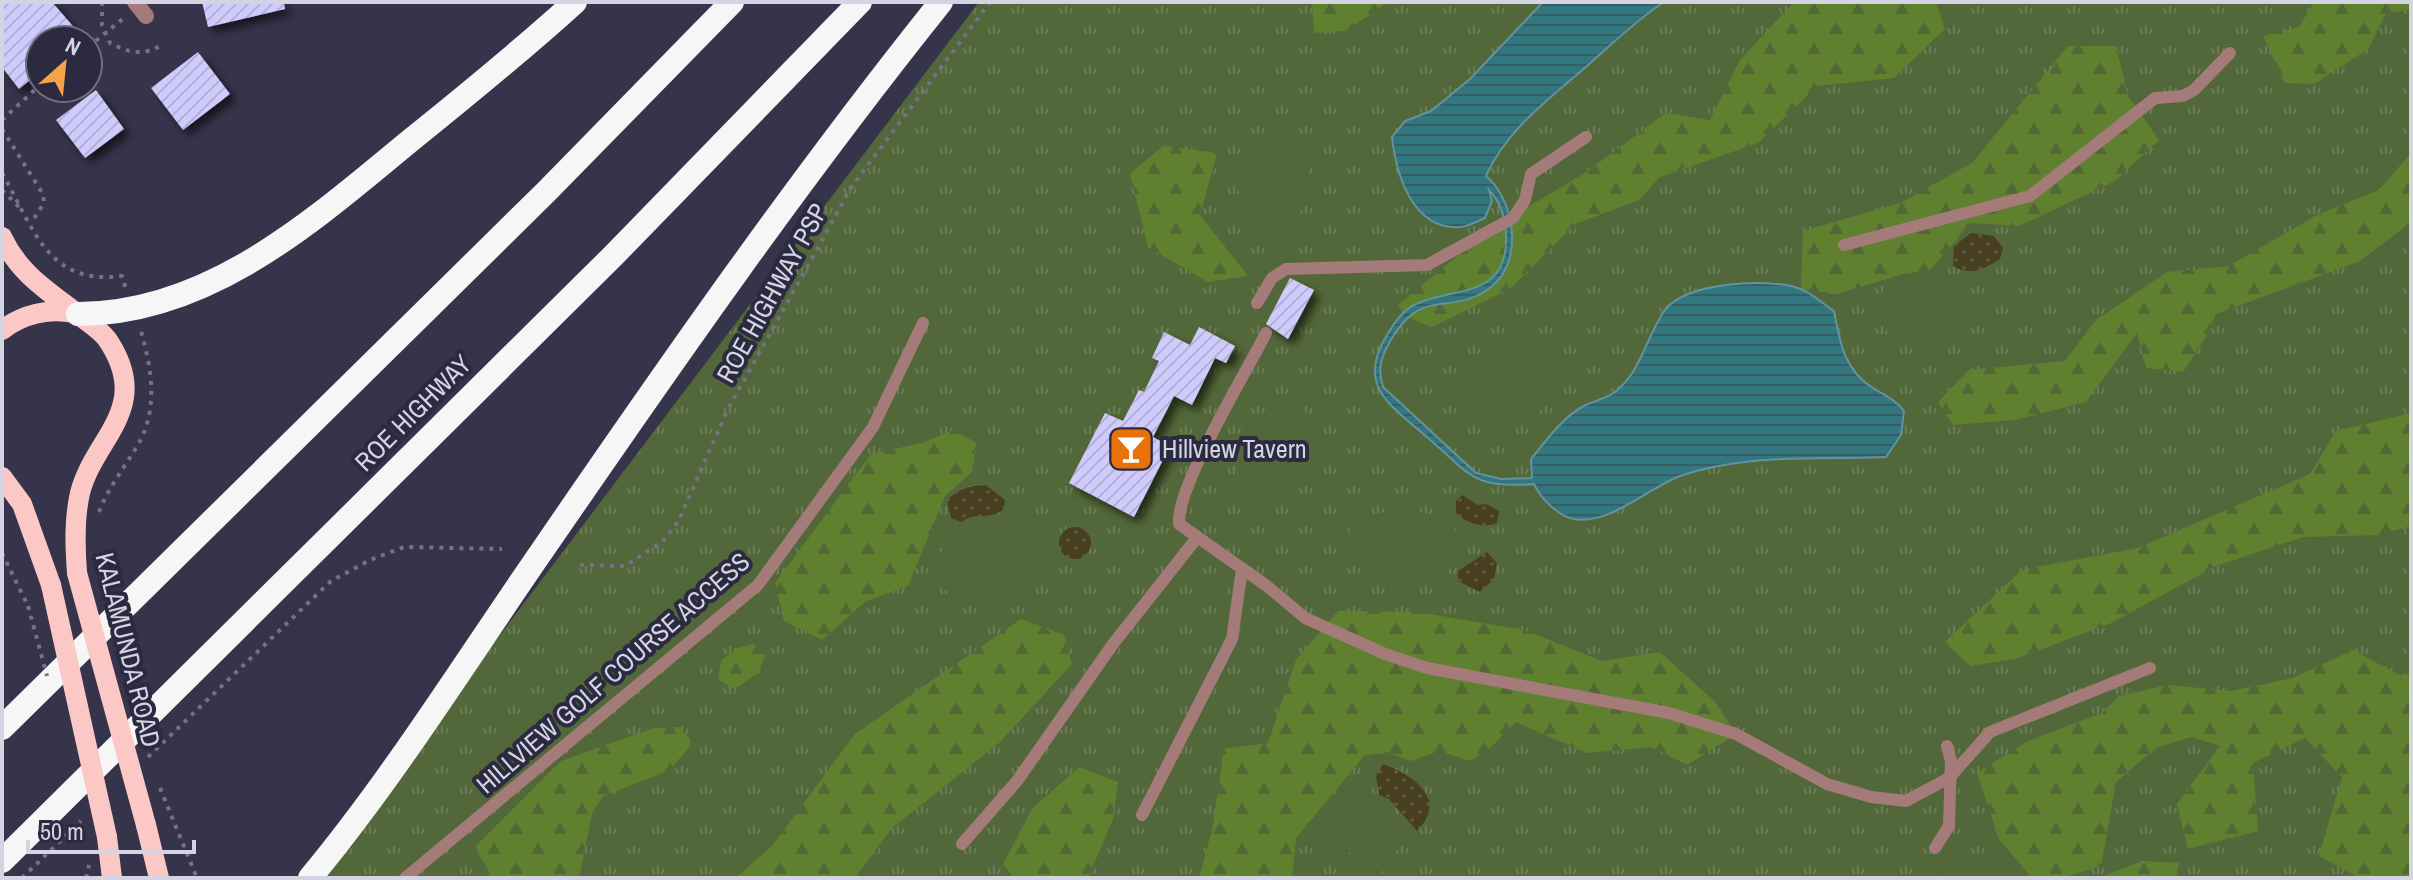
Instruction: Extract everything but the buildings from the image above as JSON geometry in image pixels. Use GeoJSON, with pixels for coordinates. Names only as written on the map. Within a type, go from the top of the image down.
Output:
{"type":"FeatureCollection","features":[{"type":"Feature","properties":{"kind":"highway"},"geometry":{"type":"LineString","coordinates":[[78,314],[118,314],[165,302],[277,246],[527,45],[575,2]]}},
{"type":"Feature","properties":{"kind":"highway"},"geometry":{"type":"LineString","coordinates":[[2,728],[535,203],[732,2]]}},
{"type":"Feature","properties":{"kind":"highway","name":"ROE HIGHWAY"},"geometry":{"type":"LineString","coordinates":[[2,861],[613,256],[860,2]]}},
{"type":"Feature","properties":{"kind":"highway"},"geometry":{"type":"LineString","coordinates":[[310,878],[400,761],[736,273],[941,2]]}},
{"type":"Feature","properties":{"kind":"main road","name":"KALAMUNDA ROAD"},"geometry":{"type":"LineString","coordinates":[[2,237],[30,280],[106,337],[118,360],[123,388],[121,415],[81,490],[75,531],[77,573],[159,878]]}},
{"type":"Feature","properties":{"kind":"main road"},"geometry":{"type":"LineString","coordinates":[[2,330],[31,314],[60,310],[78,314]]}},
{"type":"Feature","properties":{"kind":"main road"},"geometry":{"type":"LineString","coordinates":[[2,477],[22,504],[51,585],[107,837],[112,878]]}},
{"type":"Feature","properties":{"kind":"lane"},"geometry":{"type":"LineString","coordinates":[[1844,245],[2030,196],[2155,98],[2183,96],[2194,90],[2230,53]]}},
{"type":"Feature","properties":{"kind":"lane"},"geometry":{"type":"LineString","coordinates":[[1257,303],[1272,278],[1286,269],[1409,268],[1442,259],[1513,218],[1525,200],[1531,174],[1586,137]]}},
{"type":"Feature","properties":{"kind":"lane","name":"HILLVIEW GOLF COURSE ACCESS"},"geometry":{"type":"LineString","coordinates":[[407,876],[758,585],[873,427],[923,323]]}},
{"type":"Feature","properties":{"kind":"lane"},"geometry":{"type":"LineString","coordinates":[[1266,333],[1178,509],[1179,524],[1305,618],[1427,668],[1669,713],[1736,734],[1827,784],[1871,797],[1906,801],[1949,778],[1990,732],[2150,668]]}},
{"type":"Feature","properties":{"kind":"lane"},"geometry":{"type":"LineString","coordinates":[[962,844],[1017,781],[1113,644],[1196,539]]}},
{"type":"Feature","properties":{"kind":"lane"},"geometry":{"type":"LineString","coordinates":[[1142,815],[1232,639],[1242,569]]}},
{"type":"Feature","properties":{"kind":"lane"},"geometry":{"type":"LineString","coordinates":[[1935,848],[1949,826],[1947,746]]}},
{"type":"Feature","properties":{"kind":"path"},"geometry":{"type":"LineString","coordinates":[[102,2],[105,33],[110,43],[135,53],[148,53],[162,45]]}},
{"type":"Feature","properties":{"kind":"path","name":"ROE HIGHWAY PSP"},"geometry":{"type":"LineString","coordinates":[[580,565],[625,566],[662,542],[678,522],[727,411],[852,186],[990,2]]}},
{"type":"Feature","properties":{"kind":"path"},"geometry":{"type":"LineString","coordinates":[[105,33],[140,8]]}},
{"type":"Feature","properties":{"kind":"path"},"geometry":{"type":"LineString","coordinates":[[2,120],[7,111],[24,98]]}},
{"type":"Feature","properties":{"kind":"path"},"geometry":{"type":"LineString","coordinates":[[2,129],[43,194],[44,203],[31,223]]}},
{"type":"Feature","properties":{"kind":"path"},"geometry":{"type":"LineString","coordinates":[[2,190],[25,212]]}},
{"type":"Feature","properties":{"kind":"path"},"geometry":{"type":"LineString","coordinates":[[137,768],[331,581],[370,560],[404,547],[502,549]]}},
{"type":"Feature","properties":{"kind":"path"},"geometry":{"type":"LineString","coordinates":[[2,553],[28,606]]}},
{"type":"Feature","properties":{"kind":"path"},"geometry":{"type":"LineString","coordinates":[[155,776],[197,878]]}},
{"type":"Feature","properties":{"kind":"path"},"geometry":{"type":"LineString","coordinates":[[22,878],[91,812]]}},
{"type":"Feature","properties":{"kind":"green space"},"geometry":{"type":"Polygon","coordinates":[[[979,2],[2411,2],[2411,878],[316,878],[979,2]]]}},
{"type":"Feature","properties":{"kind":"green space"},"geometry":{"type":"Polygon","coordinates":[[[1312,2],[1389,2],[1345,31],[1314,33],[1312,2]]]}},
{"type":"Feature","properties":{"kind":"green space"},"geometry":{"type":"Polygon","coordinates":[[[1794,2],[1936,2],[1945,29],[1894,78],[1817,86],[1758,143],[1660,177],[1639,200],[1575,224],[1510,289],[1432,327],[1391,311],[1486,232],[1585,173],[1666,113],[1710,120],[1740,60],[1794,2]]]}},
{"type":"Feature","properties":{"kind":"green space"},"geometry":{"type":"Polygon","coordinates":[[[2314,2],[2411,2],[2411,10],[2386,13],[2368,49],[2314,84],[2285,83],[2263,36],[2299,27],[2314,2]]]}},
{"type":"Feature","properties":{"kind":"green space"},"geometry":{"type":"Polygon","coordinates":[[[2068,46],[2116,46],[2128,96],[2159,140],[2115,181],[2019,226],[1971,223],[1929,271],[1906,273],[1837,294],[1801,289],[1803,231],[1900,203],[1972,163],[2068,46]]]}},
{"type":"Feature","properties":{"kind":"green space"},"geometry":{"type":"Polygon","coordinates":[[[1279,137],[1302,148],[1306,155],[1303,200],[1292,237],[1267,232],[1250,216],[1239,193],[1234,169],[1256,139],[1279,137]]]}},
{"type":"Feature","properties":{"kind":"green space"},"geometry":{"type":"Polygon","coordinates":[[[1163,146],[1217,153],[1200,215],[1248,276],[1208,282],[1148,247],[1130,174],[1163,146]]]}},
{"type":"Feature","properties":{"kind":"green space"},"geometry":{"type":"Polygon","coordinates":[[[2411,153],[2411,222],[2360,261],[2216,314],[2206,337],[2183,372],[2146,368],[2137,333],[2086,402],[2014,420],[1953,425],[1938,402],[1969,370],[2065,361],[2096,320],[2167,272],[2229,266],[2317,215],[2379,190],[2411,153]]]}},
{"type":"Feature","properties":{"kind":"green space"},"geometry":{"type":"Polygon","coordinates":[[[1929,271],[1958,282],[1976,304],[1959,341],[1941,355],[1915,349],[1895,339],[1883,326],[1877,312],[1878,298],[1887,286],[1904,276],[1929,271]]]}},
{"type":"Feature","properties":{"kind":"green space"},"geometry":{"type":"Polygon","coordinates":[[[1530,333],[1558,347],[1562,369],[1558,388],[1547,404],[1532,415],[1514,420],[1496,418],[1479,407],[1466,388],[1490,350],[1507,339],[1530,333]]]}},
{"type":"Feature","properties":{"kind":"green space"},"geometry":{"type":"Polygon","coordinates":[[[1297,405],[1322,424],[1326,437],[1325,450],[1285,490],[1272,514],[1261,517],[1245,509],[1238,472],[1240,439],[1247,426],[1258,416],[1297,405]]]}},
{"type":"Feature","properties":{"kind":"green space"},"geometry":{"type":"Polygon","coordinates":[[[2411,413],[2411,526],[2377,535],[2303,537],[2216,566],[2111,623],[2015,659],[1970,666],[1945,642],[2022,570],[2138,548],[2310,474],[2336,431],[2411,413]]]}},
{"type":"Feature","properties":{"kind":"green space"},"geometry":{"type":"Polygon","coordinates":[[[953,430],[977,443],[972,472],[945,496],[908,586],[866,601],[822,640],[784,621],[775,583],[871,454],[922,443],[953,430]]]}},
{"type":"Feature","properties":{"kind":"green space"},"geometry":{"type":"Polygon","coordinates":[[[1017,508],[1039,521],[1052,538],[1059,555],[1048,571],[1010,596],[988,602],[968,602],[952,596],[941,582],[940,559],[948,539],[965,525],[999,519],[1017,508]]]}},
{"type":"Feature","properties":{"kind":"green space"},"geometry":{"type":"Polygon","coordinates":[[[1384,512],[1432,514],[1450,524],[1464,545],[1446,573],[1424,586],[1400,588],[1378,581],[1360,568],[1349,551],[1349,534],[1361,519],[1384,512]]]}},
{"type":"Feature","properties":{"kind":"green space"},"geometry":{"type":"Polygon","coordinates":[[[1338,611],[1417,612],[1524,630],[1602,661],[1660,652],[1715,702],[1736,734],[1687,765],[1652,747],[1587,753],[1516,722],[1491,747],[1470,761],[1439,751],[1411,761],[1386,752],[1364,756],[1296,838],[1292,878],[1199,878],[1213,826],[1224,749],[1268,743],[1296,660],[1338,611]]]}},
{"type":"Feature","properties":{"kind":"green space"},"geometry":{"type":"Polygon","coordinates":[[[1021,619],[1064,635],[1072,664],[1000,742],[892,828],[855,878],[735,878],[772,846],[855,734],[1021,619]]]}},
{"type":"Feature","properties":{"kind":"green space"},"geometry":{"type":"Polygon","coordinates":[[[754,644],[765,656],[758,673],[735,689],[718,680],[721,661],[737,648],[754,644]]]}},
{"type":"Feature","properties":{"kind":"green space"},"geometry":{"type":"Polygon","coordinates":[[[2353,650],[2401,676],[2411,663],[2411,878],[2356,876],[2319,856],[2342,777],[2305,738],[2253,763],[2258,831],[2188,849],[2177,804],[2220,746],[2191,737],[2156,748],[2116,782],[2101,866],[2061,878],[2032,878],[1999,839],[1977,773],[2028,741],[2102,713],[2119,696],[2168,685],[2231,691],[2293,678],[2353,650]]]}},
{"type":"Feature","properties":{"kind":"green space"},"geometry":{"type":"Polygon","coordinates":[[[679,727],[690,739],[690,747],[668,771],[603,796],[592,813],[579,878],[490,878],[476,846],[561,761],[654,728],[679,727]]]}},
{"type":"Feature","properties":{"kind":"green space"},"geometry":{"type":"Polygon","coordinates":[[[1079,767],[1118,782],[1113,819],[1088,878],[1014,878],[1003,864],[1032,809],[1079,767]]]}},
{"type":"Feature","properties":{"kind":"green space"},"geometry":{"type":"Polygon","coordinates":[[[1364,788],[1389,806],[1399,829],[1395,854],[1376,878],[1359,866],[1353,853],[1330,848],[1316,832],[1332,800],[1344,792],[1364,788]]]}},
{"type":"Feature","properties":{"kind":"green space"},"geometry":{"type":"Polygon","coordinates":[[[1969,853],[1991,855],[2023,878],[1933,878],[1969,853]]]}},
{"type":"Feature","properties":{"kind":"green space"},"geometry":{"type":"Polygon","coordinates":[[[2142,861],[2179,863],[2176,878],[2099,878],[2142,861]]]}},
{"type":"Feature","properties":{"kind":"sand"},"geometry":{"type":"Polygon","coordinates":[[[1971,233],[1994,236],[2003,248],[2000,259],[1983,269],[1972,271],[1953,266],[1954,246],[1971,233]]]}},
{"type":"Feature","properties":{"kind":"sand"},"geometry":{"type":"Polygon","coordinates":[[[986,485],[1005,500],[1004,509],[993,515],[972,517],[962,522],[951,518],[947,501],[955,493],[986,485]]]}},
{"type":"Feature","properties":{"kind":"sand"},"geometry":{"type":"Polygon","coordinates":[[[1462,495],[1478,505],[1486,504],[1499,511],[1497,523],[1481,525],[1460,517],[1456,513],[1456,501],[1462,495]]]}},
{"type":"Feature","properties":{"kind":"sand"},"geometry":{"type":"Polygon","coordinates":[[[1075,527],[1086,532],[1091,543],[1086,554],[1075,559],[1064,554],[1059,543],[1064,532],[1075,527]]]}},
{"type":"Feature","properties":{"kind":"sand"},"geometry":{"type":"Polygon","coordinates":[[[1487,552],[1497,563],[1494,579],[1480,592],[1458,581],[1458,571],[1487,552]]]}},
{"type":"Feature","properties":{"kind":"sand"},"geometry":{"type":"Polygon","coordinates":[[[1383,764],[1415,782],[1428,799],[1426,819],[1417,831],[1389,799],[1379,795],[1376,776],[1383,764]]]}},
{"type":"Feature","properties":{"kind":"shaded area"},"geometry":{"type":"Polygon","coordinates":[[[1543,2],[1664,2],[1544,103],[1505,144],[1486,176],[1504,200],[1512,231],[1512,247],[1501,276],[1476,296],[1425,307],[1413,314],[1401,326],[1383,356],[1380,371],[1383,387],[1476,473],[1501,479],[1532,478],[1531,459],[1542,445],[1575,412],[1624,384],[1638,364],[1665,310],[1675,301],[1690,293],[1728,285],[1784,285],[1808,292],[1834,311],[1841,345],[1849,364],[1863,381],[1904,411],[1901,435],[1886,457],[1782,459],[1730,464],[1680,476],[1601,516],[1574,519],[1551,506],[1534,484],[1498,484],[1474,477],[1402,416],[1382,394],[1376,382],[1378,353],[1396,321],[1416,304],[1477,287],[1489,280],[1499,270],[1505,255],[1506,234],[1502,210],[1489,190],[1492,201],[1485,218],[1461,227],[1444,226],[1430,220],[1419,210],[1403,182],[1392,137],[1405,121],[1431,111],[1470,79],[1543,2]]]}},
{"type":"Feature","properties":{"kind":"place","name":"Hillview Tavern"},"geometry":{"type":"Point","coordinates":[1131,449]}}]}
